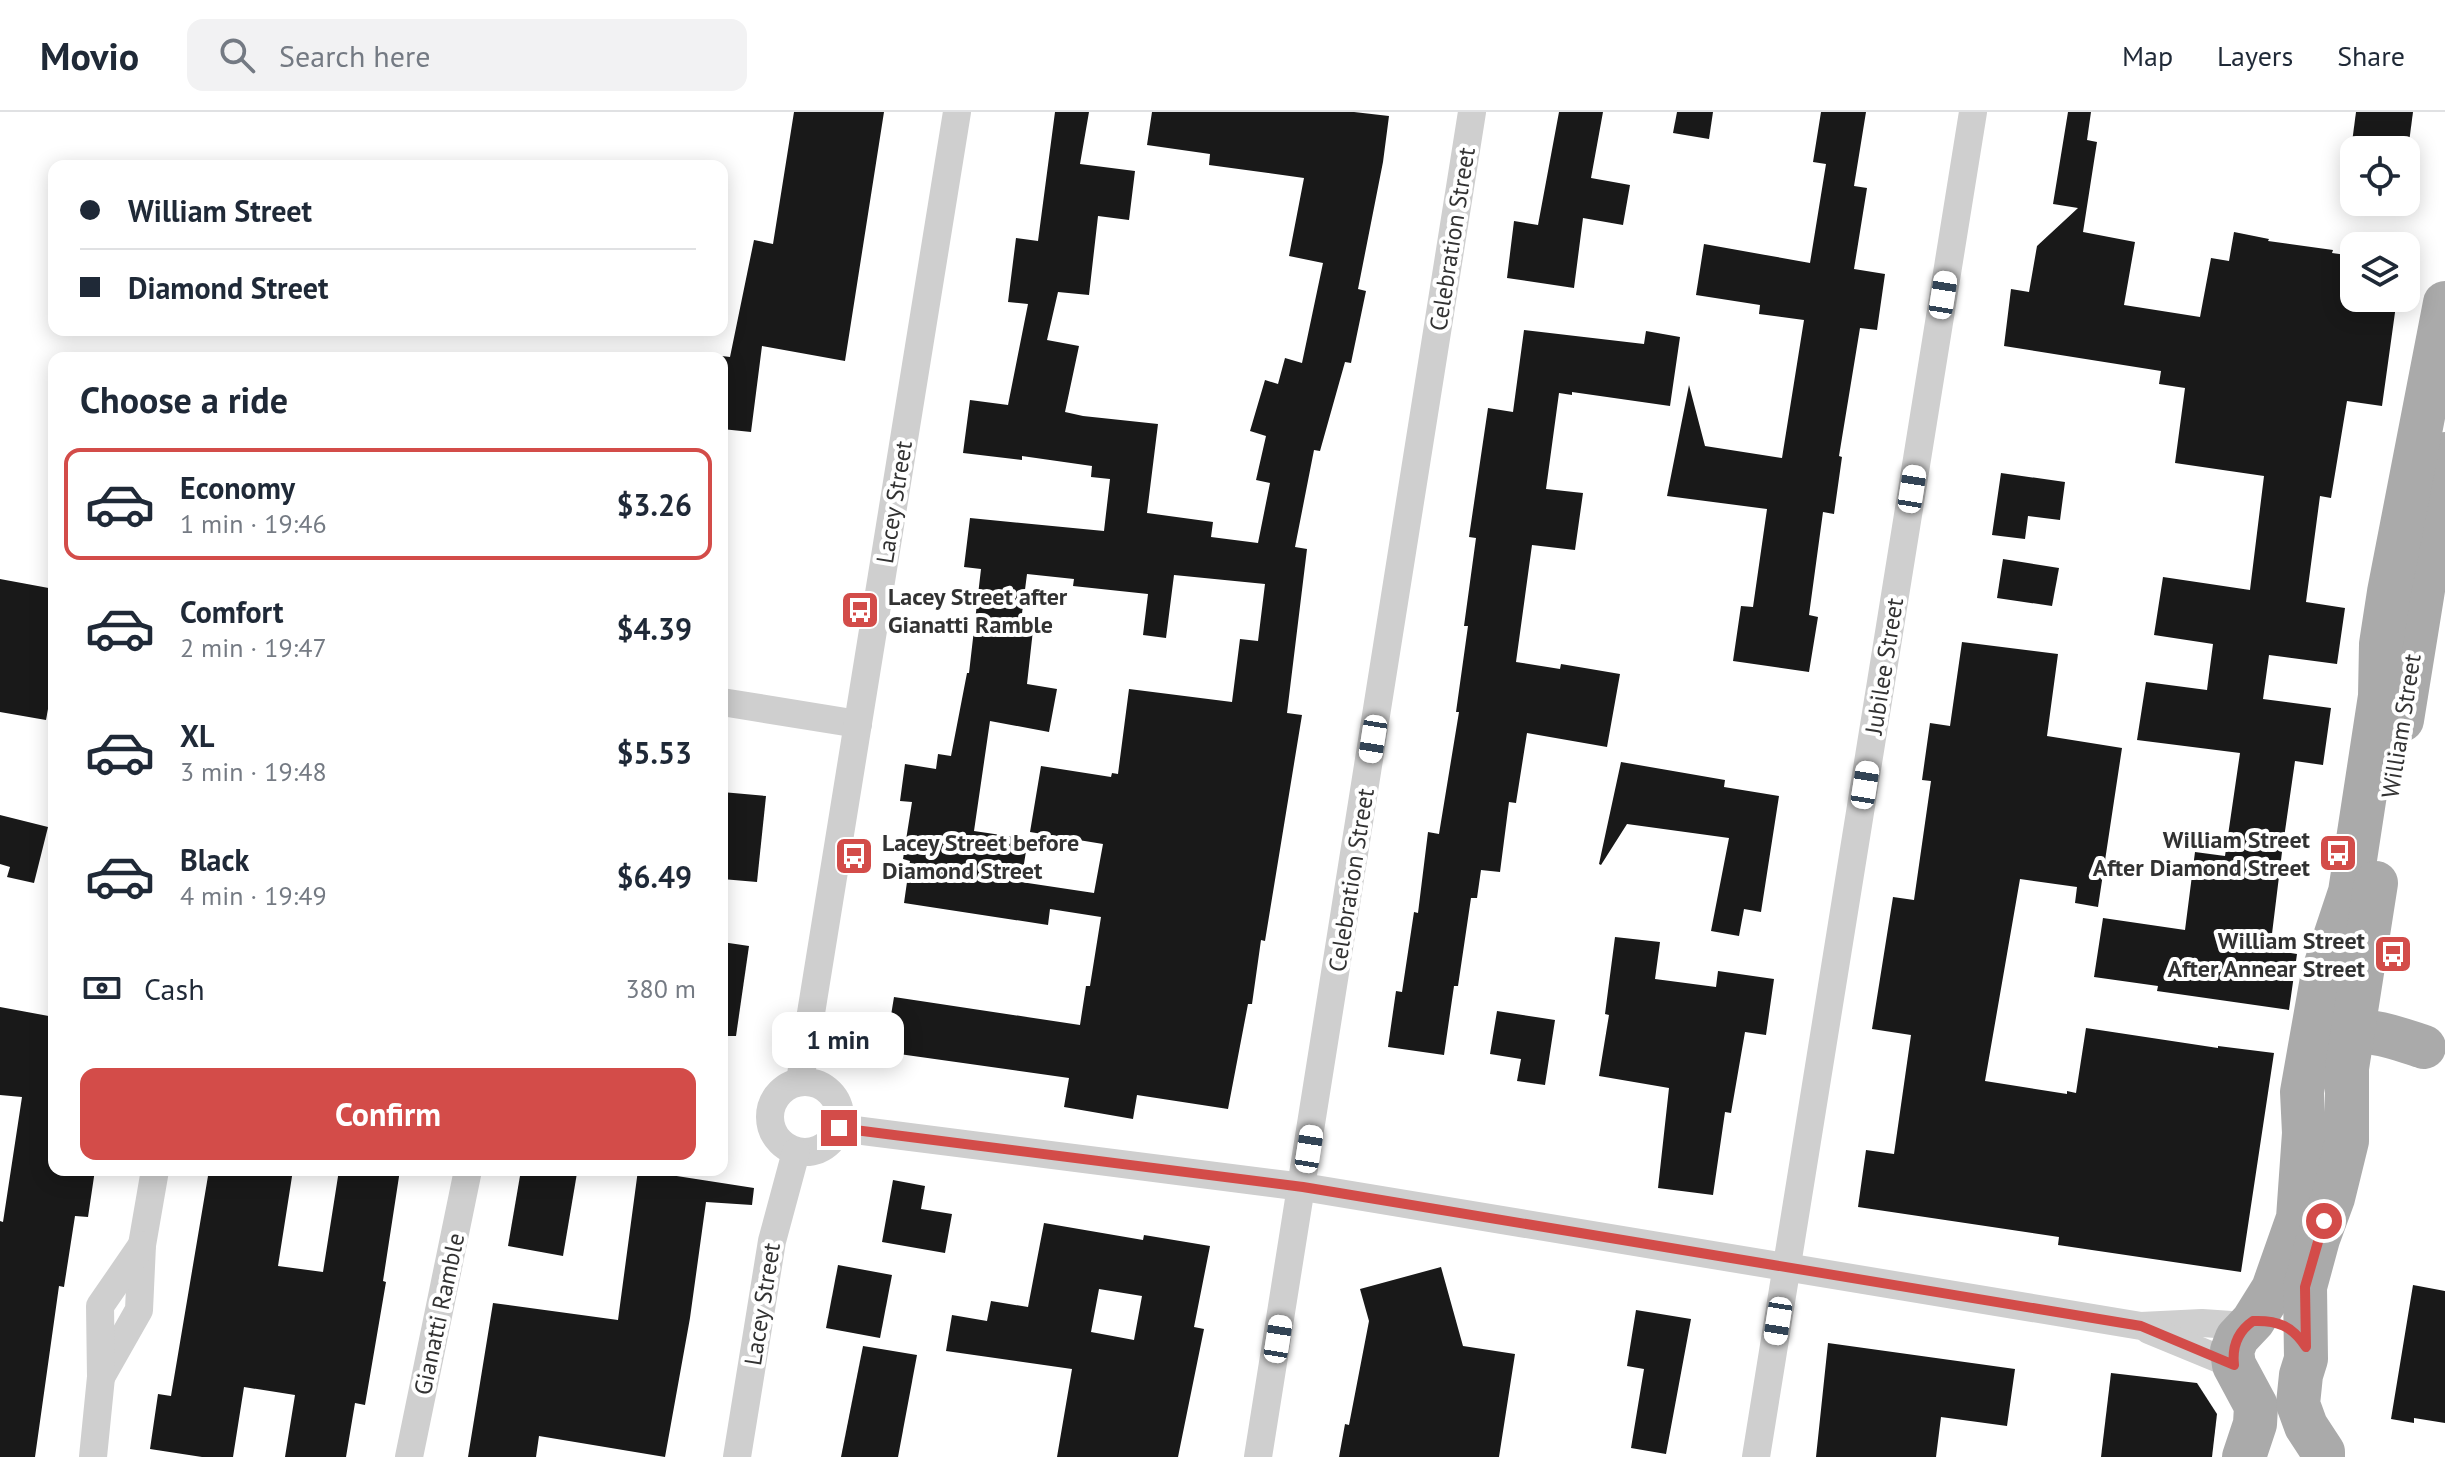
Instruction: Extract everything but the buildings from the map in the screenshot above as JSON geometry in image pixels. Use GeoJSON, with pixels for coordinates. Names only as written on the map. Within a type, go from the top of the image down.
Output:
{"type":"FeatureCollection","features":[{"type":"Feature","properties":{"kind":"main road","name":"William Street"},"geometry":{"type":"LineString","coordinates":[[2244,1338],[2273,1289],[2298,1218],[2304,1133],[2302,1092],[2328,955],[2350,892],[2380,696],[2381,644],[2388,599],[2439,365],[2445,303]]}},
{"type":"Feature","properties":{"kind":"main road","name":"William Street"},"geometry":{"type":"LineString","coordinates":[[2388,599],[2406,557],[2430,434],[2445,400]]}},
{"type":"Feature","properties":{"kind":"main road","name":"William Street"},"geometry":{"type":"LineString","coordinates":[[2323,1457],[2298,1404],[2306,1359],[2305,1287],[2347,1141],[2356,1038],[2445,454]]}},
{"type":"Feature","properties":{"kind":"main road","name":"William Street"},"geometry":{"type":"LineString","coordinates":[[2328,955],[2326,977],[2330,1005],[2356,1038]]}},
{"type":"Feature","properties":{"kind":"main road","name":"William Street"},"geometry":{"type":"LineString","coordinates":[[2302,1169],[2317,1126],[2322,1058],[2327,1044],[2356,1038]]}},
{"type":"Feature","properties":{"kind":"main road"},"geometry":{"type":"LineString","coordinates":[[2244,1457],[2255,1424],[2256,1406],[2244,1338],[2276,1322],[2296,1332],[2306,1347]]}},
{"type":"Feature","properties":{"kind":"street","name":"Lacey Street"},"geometry":{"type":"LineString","coordinates":[[800,1081],[957,112]]}},
{"type":"Feature","properties":{"kind":"street","name":"Celebration Street"},"geometry":{"type":"LineString","coordinates":[[1258,1457],[1472,112]]}},
{"type":"Feature","properties":{"kind":"street","name":"Jubilee Street"},"geometry":{"type":"LineString","coordinates":[[1756,1457],[1973,112]]}},
{"type":"Feature","properties":{"kind":"street"},"geometry":{"type":"LineString","coordinates":[[728,703],[858,724]]}},
{"type":"Feature","properties":{"kind":"street"},"geometry":{"type":"LineString","coordinates":[[800,1081],[825,1087],[837,1101],[841,1116],[839,1128],[830,1142],[813,1152],[796,1152],[777,1141],[769,1124],[770,1105],[780,1091],[800,1081]]}},
{"type":"Feature","properties":{"kind":"street"},"geometry":{"type":"LineString","coordinates":[[839,1128],[1303,1187],[2141,1326],[2244,1338]]}},
{"type":"Feature","properties":{"kind":"street","name":"Lacey Street"},"geometry":{"type":"LineString","coordinates":[[737,1457],[772,1241],[796,1152]]}},
{"type":"Feature","properties":{"kind":"street"},"geometry":{"type":"LineString","coordinates":[[93,1457],[101,1377],[100,1306],[142,1245],[154,1176]]}},
{"type":"Feature","properties":{"kind":"street","name":"Gianatti Ramble"},"geometry":{"type":"LineString","coordinates":[[409,1457],[467,1176]]}},
{"type":"Feature","properties":{"kind":"street"},"geometry":{"type":"LineString","coordinates":[[2141,1326],[2202,1323],[2244,1338]]}},
{"type":"Feature","properties":{"kind":"place","name":"Lacey Street after Gianatti Ramble"},"geometry":{"type":"Point","coordinates":[860,610]}},
{"type":"Feature","properties":{"kind":"place","name":"William Street After Diamond Street"},"geometry":{"type":"Point","coordinates":[2338,853]}},
{"type":"Feature","properties":{"kind":"place","name":"Lacey Street before Diamond Street"},"geometry":{"type":"Point","coordinates":[854,856]}},
{"type":"Feature","properties":{"kind":"place","name":"William Street After Annear Street"},"geometry":{"type":"Point","coordinates":[2393,954]}},
{"type":"Feature","properties":{"kind":"route"},"geometry":{"type":"LineString","coordinates":[[839,1128],[1303,1187],[2141,1326],[2234,1365],[2232,1351],[2237,1338],[2253,1321],[2276,1322],[2286,1326],[2296,1332],[2306,1347],[2305,1287],[2324,1221]]}}]}
